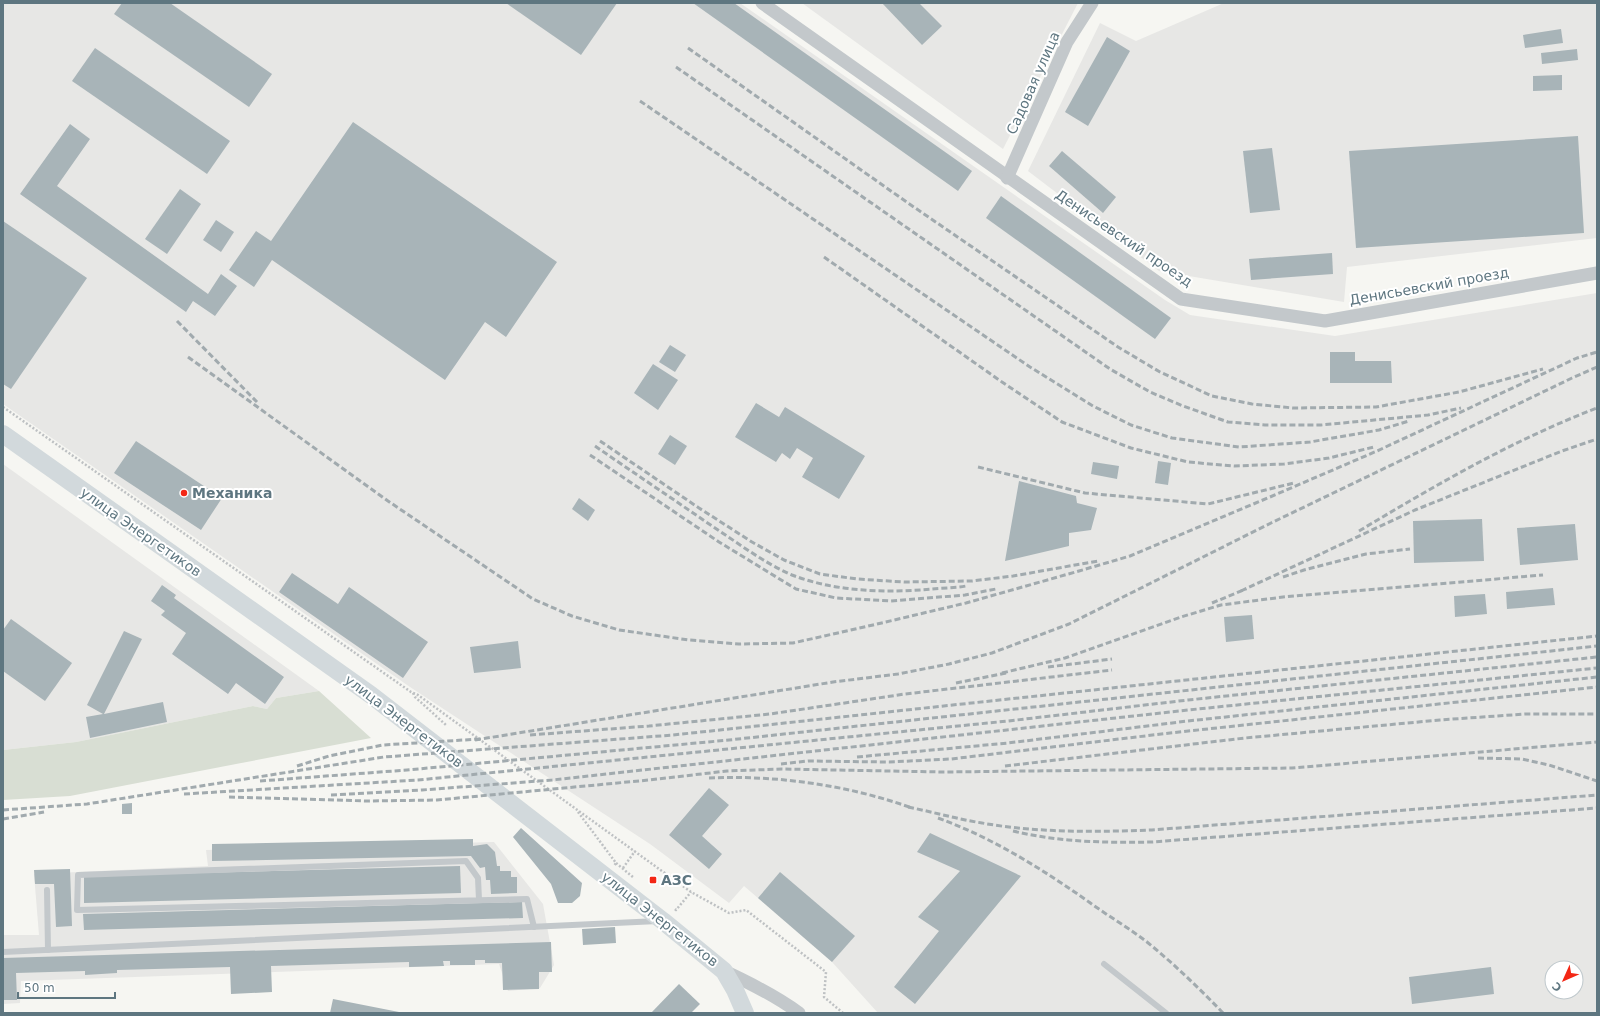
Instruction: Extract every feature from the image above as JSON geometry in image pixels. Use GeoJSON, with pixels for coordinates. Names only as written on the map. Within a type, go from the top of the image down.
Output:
{"type":"FeatureCollection","features":[{"type":"Feature","properties":{"kind":"main road","name":"улица Энергетиков"},"geometry":{"type":"LineString","coordinates":[[3,434],[371,695],[513,805],[670,916],[724,971]]}},
{"type":"Feature","properties":{"kind":"main road"},"geometry":{"type":"LineString","coordinates":[[724,971],[737,1013]]}},
{"type":"Feature","properties":{"kind":"main road"},"geometry":{"type":"LineString","coordinates":[[724,971],[736,990],[744,1013]]}},
{"type":"Feature","properties":{"kind":"street","name":"Денисьевский проезд"},"geometry":{"type":"LineString","coordinates":[[762,3],[1181,300],[1325,320],[1597,273]]}},
{"type":"Feature","properties":{"kind":"street","name":"Садовая улица"},"geometry":{"type":"LineString","coordinates":[[1008,178],[1067,42],[1092,3]]}},
{"type":"Feature","properties":{"kind":"street","name":"улица Энергетиков"},"geometry":{"type":"LineString","coordinates":[[724,971],[756,986],[789,1005],[799,1013]]}},
{"type":"Feature","properties":{"kind":"lane"},"geometry":{"type":"LineString","coordinates":[[479,900],[478,878],[466,861],[78,875],[77,910],[527,899],[534,927]]}},
{"type":"Feature","properties":{"kind":"lane"},"geometry":{"type":"LineString","coordinates":[[47,890],[48,950]]}},
{"type":"Feature","properties":{"kind":"lane"},"geometry":{"type":"LineString","coordinates":[[3,952],[534,927],[670,916]]}},
{"type":"Feature","properties":{"kind":"lane"},"geometry":{"type":"LineString","coordinates":[[1104,964],[1166,1013]]}},
{"type":"Feature","properties":{"kind":"path"},"geometry":{"type":"LineString","coordinates":[[3,407],[414,693],[418,694],[691,892],[729,913],[746,910],[826,972],[824,997],[843,1013]]}},
{"type":"Feature","properties":{"kind":"path"},"geometry":{"type":"LineString","coordinates":[[414,693],[415,697],[446,724]]}},
{"type":"Feature","properties":{"kind":"path"},"geometry":{"type":"LineString","coordinates":[[623,868],[636,851]]}},
{"type":"Feature","properties":{"kind":"path"},"geometry":{"type":"LineString","coordinates":[[670,916],[691,892]]}},
{"type":"Feature","properties":{"kind":"shaded area"},"geometry":{"type":"Polygon","coordinates":[[[3,3],[740,3],[1165,300],[1190,315],[1335,336],[1597,293],[1597,1013],[878,1013],[832,962],[744,886],[729,903],[650,844],[410,687],[3,404],[3,3]]]}},
{"type":"Feature","properties":{"kind":"shaded area"},"geometry":{"type":"Polygon","coordinates":[[[802,3],[1078,3],[1003,149],[802,3]]]}},
{"type":"Feature","properties":{"kind":"shaded area"},"geometry":{"type":"Polygon","coordinates":[[[1224,3],[1597,3],[1597,238],[1347,267],[1344,302],[1159,271],[1028,171],[1100,23],[1136,41],[1224,3]]]}},
{"type":"Feature","properties":{"kind":"shaded area"},"geometry":{"type":"Polygon","coordinates":[[[3,464],[319,691],[276,698],[267,709],[253,706],[76,742],[3,750],[3,464]]]}},
{"type":"Feature","properties":{"kind":"shaded area"},"geometry":{"type":"Polygon","coordinates":[[[319,691],[371,738],[70,796],[3,800],[3,750],[76,742],[253,706],[267,709],[276,698],[319,691]]]}},
{"type":"Feature","properties":{"kind":"shaded area"},"geometry":{"type":"Polygon","coordinates":[[[494,842],[543,904],[554,965],[540,988],[508,991],[499,964],[21,981],[20,1003],[3,1004],[3,935],[39,935],[34,874],[208,866],[206,850],[494,842]]]}},
{"type":"Feature","properties":{"kind":"building"},"geometry":{"type":"Polygon","coordinates":[[[122,3],[170,3],[272,74],[249,107],[114,14],[122,3]]]}},
{"type":"Feature","properties":{"kind":"building"},"geometry":{"type":"Polygon","coordinates":[[[506,3],[617,3],[581,55],[506,3]]]}},
{"type":"Feature","properties":{"kind":"building"},"geometry":{"type":"Polygon","coordinates":[[[693,3],[734,3],[972,171],[958,191],[693,3]]]}},
{"type":"Feature","properties":{"kind":"building"},"geometry":{"type":"Polygon","coordinates":[[[882,3],[919,3],[942,26],[922,45],[882,3]]]}},
{"type":"Feature","properties":{"kind":"building"},"geometry":{"type":"Polygon","coordinates":[[[1561,29],[1563,43],[1525,48],[1523,35],[1561,29]]]}},
{"type":"Feature","properties":{"kind":"building"},"geometry":{"type":"Polygon","coordinates":[[[1107,37],[1130,51],[1088,126],[1065,112],[1107,37]]]}},
{"type":"Feature","properties":{"kind":"building"},"geometry":{"type":"Polygon","coordinates":[[[95,48],[230,141],[207,174],[72,81],[95,48]]]}},
{"type":"Feature","properties":{"kind":"building"},"geometry":{"type":"Polygon","coordinates":[[[1577,49],[1578,60],[1542,64],[1541,53],[1577,49]]]}},
{"type":"Feature","properties":{"kind":"building"},"geometry":{"type":"Polygon","coordinates":[[[1562,75],[1562,90],[1533,91],[1533,76],[1562,75]]]}},
{"type":"Feature","properties":{"kind":"building"},"geometry":{"type":"Polygon","coordinates":[[[353,122],[557,262],[506,337],[485,322],[445,380],[272,260],[254,287],[229,270],[256,231],[271,241],[353,122]]]}},
{"type":"Feature","properties":{"kind":"building"},"geometry":{"type":"Polygon","coordinates":[[[70,124],[90,139],[57,186],[208,294],[221,274],[237,286],[215,316],[193,301],[186,312],[20,194],[70,124]]]}},
{"type":"Feature","properties":{"kind":"building"},"geometry":{"type":"Polygon","coordinates":[[[1578,136],[1584,233],[1356,248],[1349,151],[1578,136]]]}},
{"type":"Feature","properties":{"kind":"building"},"geometry":{"type":"Polygon","coordinates":[[[1272,148],[1280,210],[1250,213],[1243,151],[1272,148]]]}},
{"type":"Feature","properties":{"kind":"building"},"geometry":{"type":"Polygon","coordinates":[[[1062,151],[1116,197],[1103,213],[1049,166],[1062,151]]]}},
{"type":"Feature","properties":{"kind":"building"},"geometry":{"type":"Polygon","coordinates":[[[180,189],[201,204],[167,254],[145,239],[180,189]]]}},
{"type":"Feature","properties":{"kind":"building"},"geometry":{"type":"Polygon","coordinates":[[[1001,196],[1171,318],[1155,339],[986,218],[1001,196]]]}},
{"type":"Feature","properties":{"kind":"building"},"geometry":{"type":"Polygon","coordinates":[[[216,220],[234,232],[221,252],[203,240],[216,220]]]}},
{"type":"Feature","properties":{"kind":"building"},"geometry":{"type":"Polygon","coordinates":[[[3,221],[87,278],[11,389],[3,384],[3,221]]]}},
{"type":"Feature","properties":{"kind":"building"},"geometry":{"type":"Polygon","coordinates":[[[1332,253],[1333,274],[1251,280],[1249,259],[1332,253]]]}},
{"type":"Feature","properties":{"kind":"building"},"geometry":{"type":"Polygon","coordinates":[[[670,345],[686,355],[675,372],[659,362],[670,345]]]}},
{"type":"Feature","properties":{"kind":"building"},"geometry":{"type":"Polygon","coordinates":[[[1330,352],[1355,352],[1355,361],[1391,361],[1392,383],[1330,383],[1330,352]]]}},
{"type":"Feature","properties":{"kind":"building"},"geometry":{"type":"Polygon","coordinates":[[[653,364],[678,380],[658,410],[634,393],[653,364]]]}},
{"type":"Feature","properties":{"kind":"building"},"geometry":{"type":"Polygon","coordinates":[[[756,403],[779,417],[785,407],[865,456],[839,499],[802,477],[813,458],[797,448],[790,459],[782,453],[776,462],[735,437],[756,403]]]}},
{"type":"Feature","properties":{"kind":"building"},"geometry":{"type":"Polygon","coordinates":[[[670,435],[687,446],[675,465],[658,454],[670,435]]]}},
{"type":"Feature","properties":{"kind":"building"},"geometry":{"type":"Polygon","coordinates":[[[136,441],[222,498],[201,530],[114,473],[136,441]]]}},
{"type":"Feature","properties":{"kind":"building"},"geometry":{"type":"Polygon","coordinates":[[[1158,461],[1171,463],[1168,485],[1155,483],[1158,461]]]}},
{"type":"Feature","properties":{"kind":"building"},"geometry":{"type":"Polygon","coordinates":[[[1093,462],[1119,466],[1117,479],[1091,474],[1093,462]]]}},
{"type":"Feature","properties":{"kind":"building"},"geometry":{"type":"Polygon","coordinates":[[[1019,481],[1076,496],[1077,503],[1097,508],[1091,530],[1069,533],[1069,546],[1005,561],[1019,481]]]}},
{"type":"Feature","properties":{"kind":"building"},"geometry":{"type":"Polygon","coordinates":[[[579,498],[595,510],[588,521],[572,509],[579,498]]]}},
{"type":"Feature","properties":{"kind":"building"},"geometry":{"type":"Polygon","coordinates":[[[1482,519],[1484,561],[1414,563],[1413,521],[1482,519]]]}},
{"type":"Feature","properties":{"kind":"building"},"geometry":{"type":"Polygon","coordinates":[[[1575,524],[1578,560],[1520,565],[1517,528],[1575,524]]]}},
{"type":"Feature","properties":{"kind":"building"},"geometry":{"type":"Polygon","coordinates":[[[292,573],[338,604],[349,587],[428,642],[403,678],[279,592],[292,573]]]}},
{"type":"Feature","properties":{"kind":"building"},"geometry":{"type":"Polygon","coordinates":[[[162,585],[176,595],[174,598],[284,677],[265,704],[236,683],[228,694],[172,654],[186,633],[161,615],[165,611],[151,601],[162,585]]]}},
{"type":"Feature","properties":{"kind":"building"},"geometry":{"type":"Polygon","coordinates":[[[1553,588],[1555,605],[1507,609],[1506,592],[1553,588]]]}},
{"type":"Feature","properties":{"kind":"building"},"geometry":{"type":"Polygon","coordinates":[[[1485,594],[1487,614],[1455,617],[1454,596],[1485,594]]]}},
{"type":"Feature","properties":{"kind":"building"},"geometry":{"type":"Polygon","coordinates":[[[1252,615],[1254,639],[1226,642],[1224,617],[1252,615]]]}},
{"type":"Feature","properties":{"kind":"building"},"geometry":{"type":"Polygon","coordinates":[[[11,619],[72,663],[45,701],[3,671],[3,630],[11,619]]]}},
{"type":"Feature","properties":{"kind":"building"},"geometry":{"type":"Polygon","coordinates":[[[124,631],[142,639],[104,714],[163,702],[167,722],[90,738],[86,717],[103,714],[87,705],[124,631]]]}},
{"type":"Feature","properties":{"kind":"building"},"geometry":{"type":"Polygon","coordinates":[[[518,641],[521,668],[474,673],[470,647],[518,641]]]}},
{"type":"Feature","properties":{"kind":"building"},"geometry":{"type":"Polygon","coordinates":[[[709,788],[729,805],[702,836],[722,854],[709,869],[669,835],[709,788]]]}},
{"type":"Feature","properties":{"kind":"building"},"geometry":{"type":"Polygon","coordinates":[[[132,803],[132,814],[122,814],[122,804],[132,803]]]}},
{"type":"Feature","properties":{"kind":"building"},"geometry":{"type":"Polygon","coordinates":[[[521,828],[582,883],[580,896],[572,903],[558,903],[551,884],[513,837],[521,828]]]}},
{"type":"Feature","properties":{"kind":"building"},"geometry":{"type":"Polygon","coordinates":[[[930,833],[1021,876],[915,1004],[894,987],[939,931],[918,917],[960,871],[917,852],[930,833]]]}},
{"type":"Feature","properties":{"kind":"building"},"geometry":{"type":"Polygon","coordinates":[[[473,839],[473,846],[487,844],[495,852],[497,866],[500,866],[500,871],[511,871],[511,877],[517,877],[517,893],[491,894],[490,880],[486,880],[485,867],[480,868],[471,856],[212,861],[212,844],[473,839]]]}},
{"type":"Feature","properties":{"kind":"building"},"geometry":{"type":"Polygon","coordinates":[[[460,866],[461,893],[84,903],[84,876],[460,866]]]}},
{"type":"Feature","properties":{"kind":"building"},"geometry":{"type":"Polygon","coordinates":[[[70,869],[72,926],[56,927],[54,884],[35,884],[34,870],[70,869]]]}},
{"type":"Feature","properties":{"kind":"building"},"geometry":{"type":"Polygon","coordinates":[[[780,872],[855,936],[832,962],[758,898],[780,872]]]}},
{"type":"Feature","properties":{"kind":"building"},"geometry":{"type":"Polygon","coordinates":[[[522,902],[523,918],[84,930],[83,914],[522,902]]]}},
{"type":"Feature","properties":{"kind":"building"},"geometry":{"type":"Polygon","coordinates":[[[615,927],[616,943],[583,945],[582,929],[615,927]]]}},
{"type":"Feature","properties":{"kind":"building"},"geometry":{"type":"Polygon","coordinates":[[[551,942],[552,972],[539,972],[539,989],[503,990],[502,963],[485,963],[485,960],[475,960],[475,965],[450,965],[450,961],[443,961],[444,966],[409,967],[409,962],[271,966],[272,992],[231,994],[230,967],[117,970],[117,973],[85,975],[85,971],[16,973],[17,1000],[3,1000],[3,958],[551,942]]]}},
{"type":"Feature","properties":{"kind":"building"},"geometry":{"type":"Polygon","coordinates":[[[1491,967],[1494,994],[1412,1004],[1409,977],[1491,967]]]}},
{"type":"Feature","properties":{"kind":"building"},"geometry":{"type":"Polygon","coordinates":[[[679,984],[700,1004],[691,1013],[651,1013],[679,984]]]}},
{"type":"Feature","properties":{"kind":"building"},"geometry":{"type":"Polygon","coordinates":[[[333,999],[399,1012],[399,1013],[330,1013],[333,999]]]}},
{"type":"Feature","properties":{"kind":"railway"},"geometry":{"type":"LineString","coordinates":[[688,48],[908,203],[1118,347],[1160,372],[1212,396],[1252,404],[1293,408],[1376,407],[1459,392],[1543,369]]}},
{"type":"Feature","properties":{"kind":"railway"},"geometry":{"type":"LineString","coordinates":[[676,67],[1110,369],[1150,392],[1183,406],[1228,422],[1265,425],[1321,425],[1428,415],[1461,408]]}},
{"type":"Feature","properties":{"kind":"railway"},"geometry":{"type":"LineString","coordinates":[[640,101],[1030,367],[1093,406],[1131,425],[1172,438],[1239,447],[1310,442],[1379,430],[1409,421]]}},
{"type":"Feature","properties":{"kind":"railway"},"geometry":{"type":"LineString","coordinates":[[824,257],[1002,382],[1062,422],[1131,448],[1188,462],[1234,466],[1284,464],[1329,458],[1374,447]]}},
{"type":"Feature","properties":{"kind":"railway"},"geometry":{"type":"LineString","coordinates":[[177,321],[257,402]]}},
{"type":"Feature","properties":{"kind":"railway"},"geometry":{"type":"LineString","coordinates":[[188,357],[388,501],[533,599],[572,616],[619,630],[689,640],[739,644],[793,643],[873,625],[966,603],[1130,556],[1377,451],[1577,358],[1597,352]]}},
{"type":"Feature","properties":{"kind":"railway"},"geometry":{"type":"LineString","coordinates":[[475,740],[833,682],[898,674],[949,664],[992,653],[1069,624],[1271,523],[1597,367]]}},
{"type":"Feature","properties":{"kind":"railway"},"geometry":{"type":"LineString","coordinates":[[1359,531],[1475,464],[1535,434],[1597,408]]}},
{"type":"Feature","properties":{"kind":"railway"},"geometry":{"type":"LineString","coordinates":[[1241,591],[1415,510],[1562,451],[1597,439]]}},
{"type":"Feature","properties":{"kind":"railway"},"geometry":{"type":"LineString","coordinates":[[600,441],[752,542],[784,560],[820,574],[857,579],[904,582],[972,581],[1013,576],[1098,561]]}},
{"type":"Feature","properties":{"kind":"railway"},"geometry":{"type":"LineString","coordinates":[[595,446],[751,552],[771,565],[792,575],[826,585],[861,590],[897,591],[966,586]]}},
{"type":"Feature","properties":{"kind":"railway"},"geometry":{"type":"LineString","coordinates":[[590,455],[719,542],[796,589],[836,598],[891,601],[965,595],[996,589]]}},
{"type":"Feature","properties":{"kind":"railway"},"geometry":{"type":"LineString","coordinates":[[978,467],[1085,493],[1208,504],[1294,483]]}},
{"type":"Feature","properties":{"kind":"railway"},"geometry":{"type":"LineString","coordinates":[[1283,577],[1366,554],[1410,549]]}},
{"type":"Feature","properties":{"kind":"railway"},"geometry":{"type":"LineString","coordinates":[[1002,673],[1065,658],[1181,617],[1221,605],[1283,597],[1543,575]]}},
{"type":"Feature","properties":{"kind":"railway"},"geometry":{"type":"LineString","coordinates":[[1212,603],[1246,589]]}},
{"type":"Feature","properties":{"kind":"railway"},"geometry":{"type":"LineString","coordinates":[[3,810],[87,804],[384,757],[673,735],[1597,636]]}},
{"type":"Feature","properties":{"kind":"railway"},"geometry":{"type":"LineString","coordinates":[[260,781],[407,770],[729,740],[1597,646]]}},
{"type":"Feature","properties":{"kind":"railway"},"geometry":{"type":"LineString","coordinates":[[184,794],[418,780],[1008,721],[1188,700],[1597,657]]}},
{"type":"Feature","properties":{"kind":"railway"},"geometry":{"type":"LineString","coordinates":[[1048,667],[1112,659]]}},
{"type":"Feature","properties":{"kind":"railway"},"geometry":{"type":"LineString","coordinates":[[331,795],[552,780],[1188,710],[1597,668]]}},
{"type":"Feature","properties":{"kind":"railway"},"geometry":{"type":"LineString","coordinates":[[530,735],[649,726],[770,714],[905,694],[1112,670]]}},
{"type":"Feature","properties":{"kind":"railway"},"geometry":{"type":"LineString","coordinates":[[956,683],[1006,673]]}},
{"type":"Feature","properties":{"kind":"railway"},"geometry":{"type":"LineString","coordinates":[[857,757],[1008,743],[1188,721],[1597,677]]}},
{"type":"Feature","properties":{"kind":"railway"},"geometry":{"type":"LineString","coordinates":[[781,764],[808,761],[889,762],[951,759],[1170,733],[1597,687]]}},
{"type":"Feature","properties":{"kind":"railway"},"geometry":{"type":"LineString","coordinates":[[1005,766],[1245,738],[1440,720],[1525,714],[1597,714]]}},
{"type":"Feature","properties":{"kind":"railway"},"geometry":{"type":"LineString","coordinates":[[297,766],[329,756],[383,745],[480,739]]}},
{"type":"Feature","properties":{"kind":"railway"},"geometry":{"type":"LineString","coordinates":[[229,797],[368,801],[437,800],[727,771],[782,769],[943,772],[1292,768],[1597,742]]}},
{"type":"Feature","properties":{"kind":"railway"},"geometry":{"type":"LineString","coordinates":[[1478,758],[1522,759],[1549,765],[1597,781]]}},
{"type":"Feature","properties":{"kind":"railway"},"geometry":{"type":"LineString","coordinates":[[709,778],[760,778],[812,783],[863,793],[912,808]]}},
{"type":"Feature","properties":{"kind":"railway"},"geometry":{"type":"LineString","coordinates":[[908,807],[963,820],[1024,829],[1110,831],[1152,830],[1597,795]]}},
{"type":"Feature","properties":{"kind":"railway"},"geometry":{"type":"LineString","coordinates":[[1013,831],[1065,840],[1152,842],[1597,808]]}},
{"type":"Feature","properties":{"kind":"railway"},"geometry":{"type":"LineString","coordinates":[[3,819],[44,812]]}},
{"type":"Feature","properties":{"kind":"railway"},"geometry":{"type":"LineString","coordinates":[[938,818],[978,835],[1035,866],[1133,932],[1147,942],[1196,985],[1223,1013]]}},
{"type":"Feature","properties":{"kind":"place","name":"Механика"},"geometry":{"type":"Point","coordinates":[184,493]}},
{"type":"Feature","properties":{"kind":"place","name":"АЗС"},"geometry":{"type":"Point","coordinates":[653,880]}}]}
